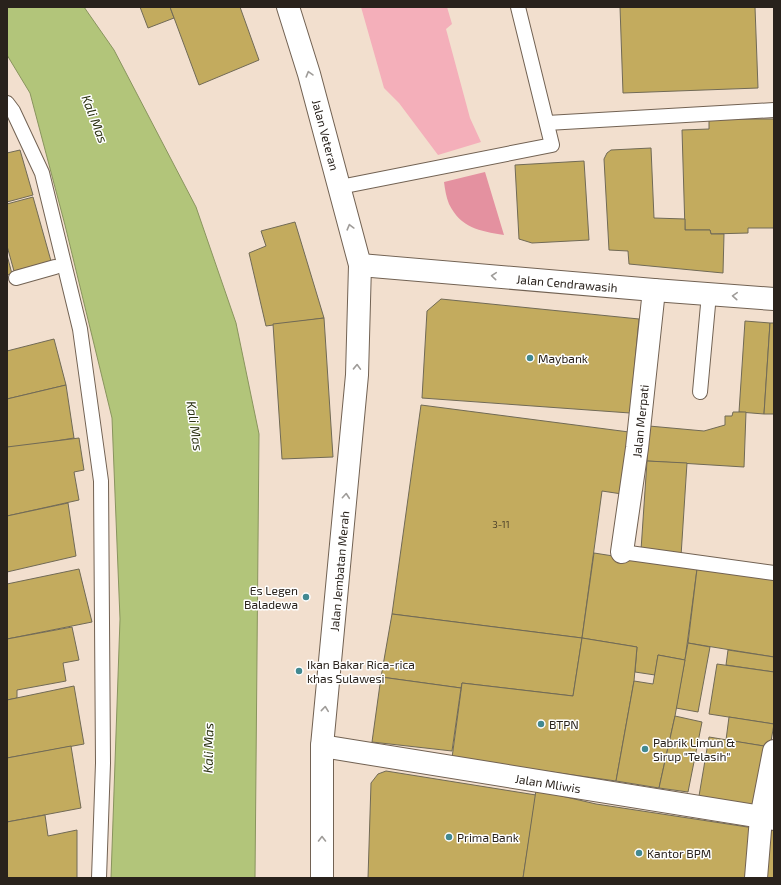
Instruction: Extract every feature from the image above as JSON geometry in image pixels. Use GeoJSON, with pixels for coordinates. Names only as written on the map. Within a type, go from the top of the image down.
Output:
{"type":"FeatureCollection","features":[{"type":"Feature","properties":{"kind":"street","name":"Jalan Veteran"},"geometry":{"type":"LineString","coordinates":[[288,7],[340,187],[360,265]]}},
{"type":"Feature","properties":{"kind":"street","name":"Jalan Cendrawasih"},"geometry":{"type":"LineString","coordinates":[[360,265],[774,299]]}},
{"type":"Feature","properties":{"kind":"street","name":"Jalan Jembatan Merah"},"geometry":{"type":"LineString","coordinates":[[322,878],[322,746],[357,374],[360,265]]}},
{"type":"Feature","properties":{"kind":"street","name":"Jalan Merpati"},"geometry":{"type":"LineString","coordinates":[[622,552],[637,448],[654,290]]}},
{"type":"Feature","properties":{"kind":"street","name":"Jalan Mliwis"},"geometry":{"type":"LineString","coordinates":[[322,746],[767,818]]}},
{"type":"Feature","properties":{"kind":"street"},"geometry":{"type":"LineString","coordinates":[[756,878],[767,818],[774,751]]}},
{"type":"Feature","properties":{"kind":"lane"},"geometry":{"type":"LineString","coordinates":[[340,187],[552,145],[518,7]]}},
{"type":"Feature","properties":{"kind":"lane"},"geometry":{"type":"LineString","coordinates":[[7,102],[14,111],[42,173],[46,188],[80,329],[101,481],[103,762],[99,878]]}},
{"type":"Feature","properties":{"kind":"lane"},"geometry":{"type":"LineString","coordinates":[[547,123],[774,110]]}},
{"type":"Feature","properties":{"kind":"lane"},"geometry":{"type":"LineString","coordinates":[[16,278],[55,267]]}},
{"type":"Feature","properties":{"kind":"lane"},"geometry":{"type":"LineString","coordinates":[[700,392],[709,294]]}},
{"type":"Feature","properties":{"kind":"lane"},"geometry":{"type":"LineString","coordinates":[[622,552],[774,573]]}},
{"type":"Feature","properties":{"kind":"shaded area"},"geometry":{"type":"Polygon","coordinates":[[[361,7],[447,7],[452,24],[446,29],[470,118],[481,142],[438,155],[399,103],[384,88],[361,7]]]}},
{"type":"Feature","properties":{"kind":"shaded area"},"geometry":{"type":"Polygon","coordinates":[[[485,172],[504,235],[479,230],[465,223],[454,212],[447,199],[444,182],[485,172]]]}},
{"type":"Feature","properties":{"kind":"water","name":"Kali Mas"},"geometry":{"type":"Polygon","coordinates":[[[7,7],[84,7],[114,50],[196,207],[236,323],[259,434],[255,878],[111,878],[120,619],[112,418],[65,225],[30,93],[7,55],[7,7]]]}},
{"type":"Feature","properties":{"kind":"building"},"geometry":{"type":"Polygon","coordinates":[[[140,7],[170,7],[174,18],[148,28],[140,7]]]}},
{"type":"Feature","properties":{"kind":"building"},"geometry":{"type":"Polygon","coordinates":[[[170,7],[240,7],[259,60],[199,85],[170,7]]]}},
{"type":"Feature","properties":{"kind":"building"},"geometry":{"type":"Polygon","coordinates":[[[620,7],[755,7],[758,88],[623,93],[620,7]]]}},
{"type":"Feature","properties":{"kind":"building"},"geometry":{"type":"Polygon","coordinates":[[[709,119],[774,119],[774,228],[748,228],[748,233],[711,234],[710,230],[685,230],[682,130],[709,129],[709,119]]]}},
{"type":"Feature","properties":{"kind":"building"},"geometry":{"type":"Polygon","coordinates":[[[651,148],[654,218],[685,219],[685,230],[710,230],[711,234],[724,234],[723,273],[629,264],[628,251],[609,250],[604,159],[607,153],[611,150],[651,148]]]}},
{"type":"Feature","properties":{"kind":"building"},"geometry":{"type":"Polygon","coordinates":[[[20,150],[33,195],[7,202],[7,153],[20,150]]]}},
{"type":"Feature","properties":{"kind":"building"},"geometry":{"type":"Polygon","coordinates":[[[584,161],[589,240],[532,243],[519,239],[515,165],[584,161]]]}},
{"type":"Feature","properties":{"kind":"building"},"geometry":{"type":"Polygon","coordinates":[[[33,197],[51,261],[14,271],[7,246],[7,204],[33,197]]]}},
{"type":"Feature","properties":{"kind":"building"},"geometry":{"type":"Polygon","coordinates":[[[295,222],[324,318],[266,326],[249,253],[266,246],[261,231],[295,222]]]}},
{"type":"Feature","properties":{"kind":"building"},"geometry":{"type":"Polygon","coordinates":[[[7,255],[12,274],[7,275],[7,255]]]}},
{"type":"Feature","properties":{"kind":"building","name":"Maybank"},"geometry":{"type":"Polygon","coordinates":[[[441,299],[639,319],[630,413],[422,398],[427,311],[441,299]]]}},
{"type":"Feature","properties":{"kind":"building"},"geometry":{"type":"Polygon","coordinates":[[[324,318],[333,457],[282,459],[273,324],[324,318]]]}},
{"type":"Feature","properties":{"kind":"building"},"geometry":{"type":"Polygon","coordinates":[[[745,321],[770,323],[764,414],[739,412],[745,321]]]}},
{"type":"Feature","properties":{"kind":"building"},"geometry":{"type":"Polygon","coordinates":[[[770,323],[774,323],[774,414],[764,414],[770,323]]]}},
{"type":"Feature","properties":{"kind":"building"},"geometry":{"type":"Polygon","coordinates":[[[54,339],[66,385],[7,399],[7,351],[54,339]]]}},
{"type":"Feature","properties":{"kind":"building"},"geometry":{"type":"Polygon","coordinates":[[[66,385],[74,438],[7,449],[7,399],[66,385]]]}},
{"type":"Feature","properties":{"kind":"building"},"geometry":{"type":"Polygon","coordinates":[[[421,405],[629,432],[622,494],[602,491],[582,638],[392,614],[421,405]]]}},
{"type":"Feature","properties":{"kind":"building"},"geometry":{"type":"Polygon","coordinates":[[[733,412],[746,412],[744,467],[647,461],[649,426],[704,431],[725,425],[725,416],[732,416],[733,412]]]}},
{"type":"Feature","properties":{"kind":"building"},"geometry":{"type":"Polygon","coordinates":[[[79,438],[84,470],[74,472],[79,500],[7,516],[7,447],[79,438]]]}},
{"type":"Feature","properties":{"kind":"building"},"geometry":{"type":"Polygon","coordinates":[[[647,461],[687,463],[681,556],[641,550],[647,461]]]}},
{"type":"Feature","properties":{"kind":"building"},"geometry":{"type":"Polygon","coordinates":[[[68,503],[76,556],[7,572],[7,516],[68,503]]]}},
{"type":"Feature","properties":{"kind":"building"},"geometry":{"type":"Polygon","coordinates":[[[594,553],[697,569],[685,660],[658,655],[655,675],[635,672],[637,647],[582,638],[594,553]]]}},
{"type":"Feature","properties":{"kind":"building"},"geometry":{"type":"Polygon","coordinates":[[[79,569],[92,622],[7,639],[7,584],[79,569]]]}},
{"type":"Feature","properties":{"kind":"building"},"geometry":{"type":"Polygon","coordinates":[[[697,569],[774,579],[774,657],[688,643],[697,569]]]}},
{"type":"Feature","properties":{"kind":"building"},"geometry":{"type":"Polygon","coordinates":[[[392,614],[582,638],[573,696],[462,683],[461,688],[381,677],[392,614]]]}},
{"type":"Feature","properties":{"kind":"building"},"geometry":{"type":"Polygon","coordinates":[[[72,627],[79,660],[63,663],[66,681],[17,690],[17,698],[7,700],[7,639],[72,627]]]}},
{"type":"Feature","properties":{"kind":"building","name":"BTPN"},"geometry":{"type":"Polygon","coordinates":[[[582,638],[637,647],[634,681],[616,781],[452,758],[462,683],[573,696],[582,638]]]}},
{"type":"Feature","properties":{"kind":"building"},"geometry":{"type":"Polygon","coordinates":[[[688,643],[710,647],[698,712],[676,708],[688,643]]]}},
{"type":"Feature","properties":{"kind":"building"},"geometry":{"type":"Polygon","coordinates":[[[728,650],[774,657],[774,672],[726,665],[728,650]]]}},
{"type":"Feature","properties":{"kind":"building","name":"Pabrik Limun & Sirup \"Telasih\""},"geometry":{"type":"Polygon","coordinates":[[[658,655],[685,660],[675,716],[659,788],[616,781],[634,681],[653,684],[658,655]]]}},
{"type":"Feature","properties":{"kind":"building"},"geometry":{"type":"Polygon","coordinates":[[[717,664],[774,672],[774,724],[709,714],[717,664]]]}},
{"type":"Feature","properties":{"kind":"building"},"geometry":{"type":"Polygon","coordinates":[[[381,677],[461,688],[452,751],[372,742],[381,677]]]}},
{"type":"Feature","properties":{"kind":"building"},"geometry":{"type":"Polygon","coordinates":[[[74,686],[84,744],[7,758],[7,700],[74,686]]]}},
{"type":"Feature","properties":{"kind":"building"},"geometry":{"type":"Polygon","coordinates":[[[675,716],[702,722],[688,792],[659,788],[675,716]]]}},
{"type":"Feature","properties":{"kind":"building"},"geometry":{"type":"Polygon","coordinates":[[[729,717],[774,724],[770,747],[726,740],[729,717]]]}},
{"type":"Feature","properties":{"kind":"building"},"geometry":{"type":"Polygon","coordinates":[[[709,737],[770,747],[759,806],[699,796],[709,737]]]}},
{"type":"Feature","properties":{"kind":"building"},"geometry":{"type":"Polygon","coordinates":[[[71,746],[81,808],[7,822],[7,758],[71,746]]]}},
{"type":"Feature","properties":{"kind":"building","name":"Prima Bank"},"geometry":{"type":"Polygon","coordinates":[[[386,771],[536,795],[523,878],[368,878],[371,783],[378,774],[386,771]]]}},
{"type":"Feature","properties":{"kind":"building","name":"Kantor BPM"},"geometry":{"type":"Polygon","coordinates":[[[536,790],[596,804],[754,828],[747,878],[523,878],[536,790]]]}},
{"type":"Feature","properties":{"kind":"building"},"geometry":{"type":"Polygon","coordinates":[[[45,815],[48,836],[77,830],[77,878],[7,878],[7,822],[45,815]]]}},
{"type":"Feature","properties":{"kind":"building"},"geometry":{"type":"Polygon","coordinates":[[[765,829],[774,829],[774,878],[760,878],[765,829]]]}},
{"type":"Feature","properties":{"kind":"place","name":"Maybank"},"geometry":{"type":"Point","coordinates":[530,358]}},
{"type":"Feature","properties":{"kind":"place","name":"Es Legen Baladewa"},"geometry":{"type":"Point","coordinates":[306,597]}},
{"type":"Feature","properties":{"kind":"place","name":"Ikan Bakar Rica-rica khas Sulawesi"},"geometry":{"type":"Point","coordinates":[299,671]}},
{"type":"Feature","properties":{"kind":"place","name":"BTPN"},"geometry":{"type":"Point","coordinates":[541,724]}},
{"type":"Feature","properties":{"kind":"place","name":"Pabrik Limun & Sirup \"Telasih\""},"geometry":{"type":"Point","coordinates":[645,749]}},
{"type":"Feature","properties":{"kind":"place","name":"Prima Bank"},"geometry":{"type":"Point","coordinates":[449,837]}},
{"type":"Feature","properties":{"kind":"place","name":"Kantor BPM"},"geometry":{"type":"Point","coordinates":[639,853]}}]}
